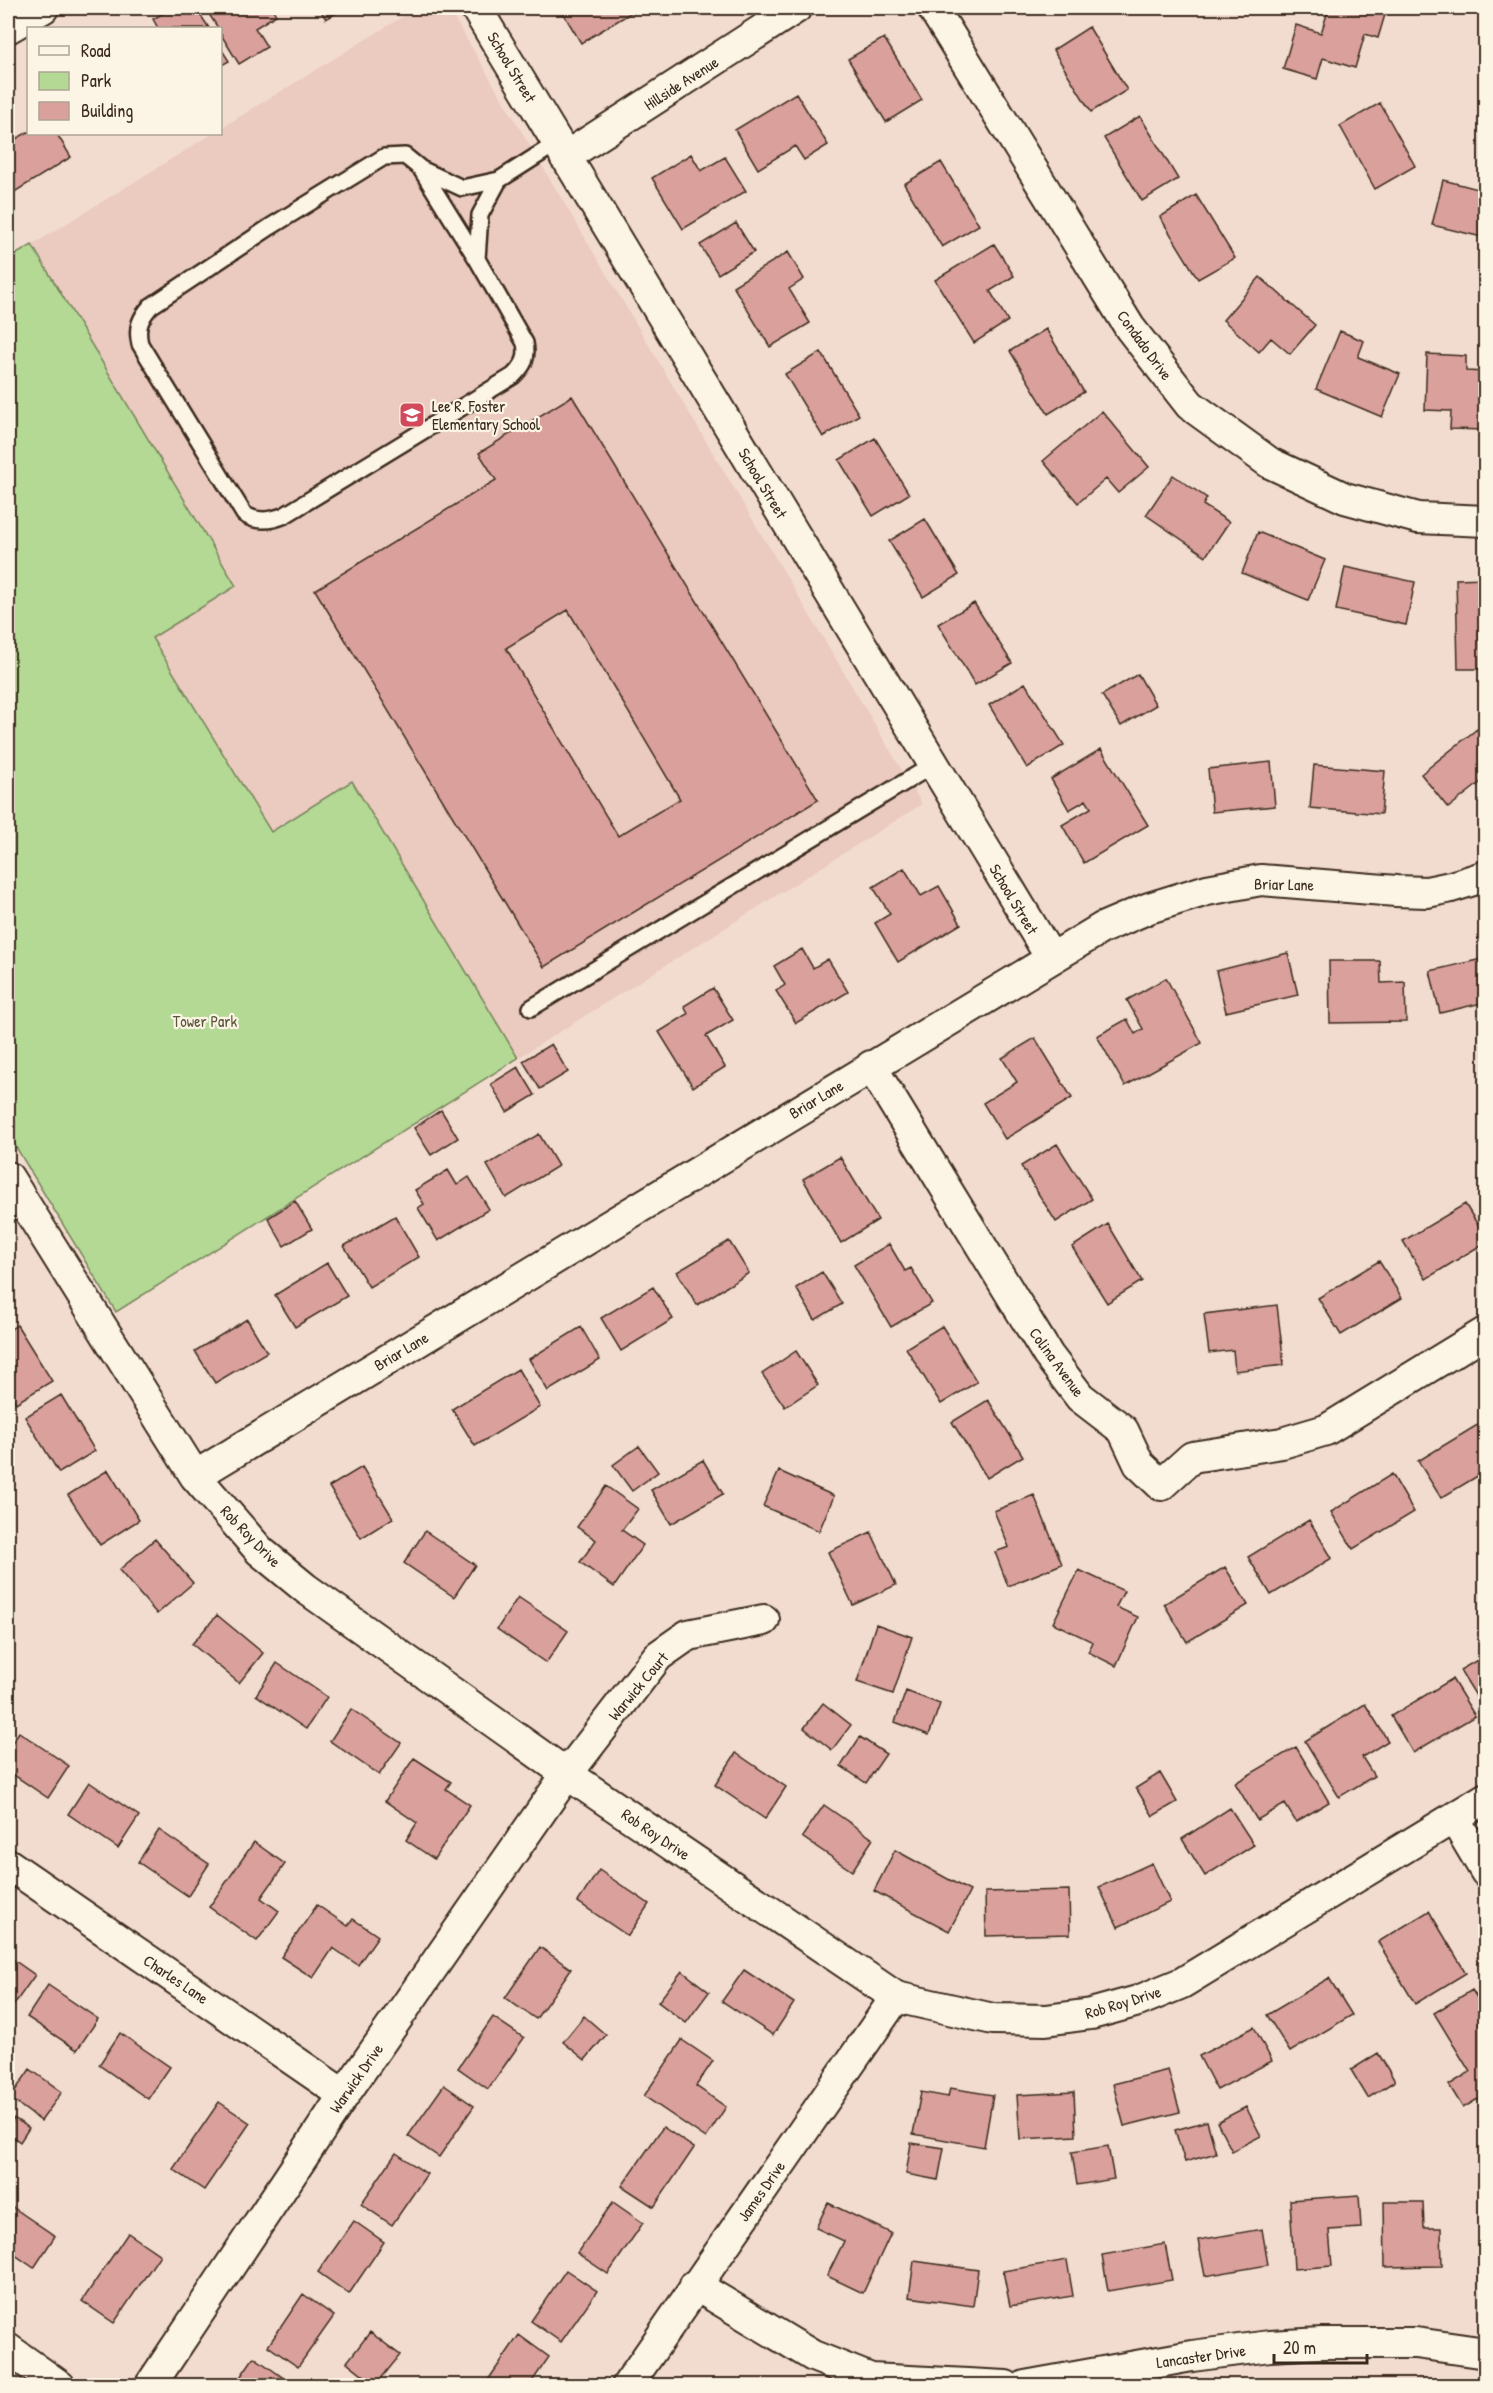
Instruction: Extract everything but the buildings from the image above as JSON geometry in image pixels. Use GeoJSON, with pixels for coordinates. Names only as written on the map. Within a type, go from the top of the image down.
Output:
{"type":"FeatureCollection","features":[{"type":"Feature","properties":{"kind":"street"},"geometry":{"type":"LineString","coordinates":[[8,28],[43,8]]}},
{"type":"Feature","properties":{"kind":"street","name":"School Street"},"geometry":{"type":"LineString","coordinates":[[476,8],[1051,958]]}},
{"type":"Feature","properties":{"kind":"street","name":"Hillside Avenue"},"geometry":{"type":"LineString","coordinates":[[561,150],[796,8]]}},
{"type":"Feature","properties":{"kind":"street","name":"Condado Drive"},"geometry":{"type":"LineString","coordinates":[[933,8],[1130,328],[1190,405],[1270,463],[1345,498],[1418,518],[1485,521]]}},
{"type":"Feature","properties":{"kind":"street","name":"Briar Lane"},"geometry":{"type":"LineString","coordinates":[[195,1476],[1102,928],[1149,908],[1207,890],[1261,880],[1427,892],[1485,876]]}},
{"type":"Feature","properties":{"kind":"street","name":"Colina Avenue"},"geometry":{"type":"LineString","coordinates":[[871,1066],[1048,1356],[1080,1397],[1123,1430],[1139,1464],[1161,1485],[1192,1457],[1282,1443],[1326,1430],[1485,1332]]}},
{"type":"Feature","properties":{"kind":"street","name":"Rob Roy Drive"},"geometry":{"type":"LineString","coordinates":[[8,1177],[195,1476],[260,1551],[305,1588],[567,1774],[896,1997],[993,2019],[1035,2019],[1091,2014],[1138,2001],[1182,1983],[1485,1798]]}},
{"type":"Feature","properties":{"kind":"street","name":"Warwick Court"},"geometry":{"type":"LineString","coordinates":[[567,1774],[658,1656],[688,1635],[764,1620]]}},
{"type":"Feature","properties":{"kind":"street","name":"Warwick Drive"},"geometry":{"type":"LineString","coordinates":[[150,2385],[344,2095],[567,1774]]}},
{"type":"Feature","properties":{"kind":"street"},"geometry":{"type":"LineString","coordinates":[[1454,1818],[1485,1872]]}},
{"type":"Feature","properties":{"kind":"street","name":"Charles Lane"},"geometry":{"type":"LineString","coordinates":[[8,1864],[344,2095]]}},
{"type":"Feature","properties":{"kind":"street","name":"James Drive"},"geometry":{"type":"LineString","coordinates":[[627,2385],[896,1997]]}},
{"type":"Feature","properties":{"kind":"street"},"geometry":{"type":"LineString","coordinates":[[695,2285],[813,2356],[871,2379],[1006,2385]]}},
{"type":"Feature","properties":{"kind":"street","name":"Lancaster Drive"},"geometry":{"type":"LineString","coordinates":[[1025,2385],[1192,2356],[1270,2346],[1322,2343],[1416,2343],[1485,2353]]}},
{"type":"Feature","properties":{"kind":"street"},"geometry":{"type":"LineString","coordinates":[[8,2349],[60,2385]]}},
{"type":"Feature","properties":{"kind":"lane"},"geometry":{"type":"LineString","coordinates":[[421,169],[477,259],[525,343],[527,355],[524,366],[513,376],[285,515],[263,521],[252,519],[244,513],[140,344],[137,332],[142,316],[151,306],[270,227],[384,157],[405,156],[421,169],[462,188],[499,180],[561,150]]}},
{"type":"Feature","properties":{"kind":"lane"},"geometry":{"type":"LineString","coordinates":[[477,259],[480,215],[499,180]]}},
{"type":"Feature","properties":{"kind":"lane"},"geometry":{"type":"LineString","coordinates":[[531,1008],[933,765]]}},
{"type":"Feature","properties":{"kind":"shaded area","name":"Lee R. Foster Elementary School"},"geometry":{"type":"Polygon","coordinates":[[[417,8],[448,8],[922,804],[518,1058],[352,781],[271,832],[152,637],[236,585],[32,245],[210,135],[222,135],[222,127],[417,8]]]}},
{"type":"Feature","properties":{"kind":"green space","name":"Tower Park"},"geometry":{"type":"Polygon","coordinates":[[[32,245],[236,586],[152,638],[271,832],[352,781],[518,1058],[116,1312],[8,1134],[8,259],[32,245]]]}},
{"type":"Feature","properties":{"kind":"place","name":"Lee R. Foster Elementary School"},"geometry":{"type":"Point","coordinates":[412,415]}}]}
